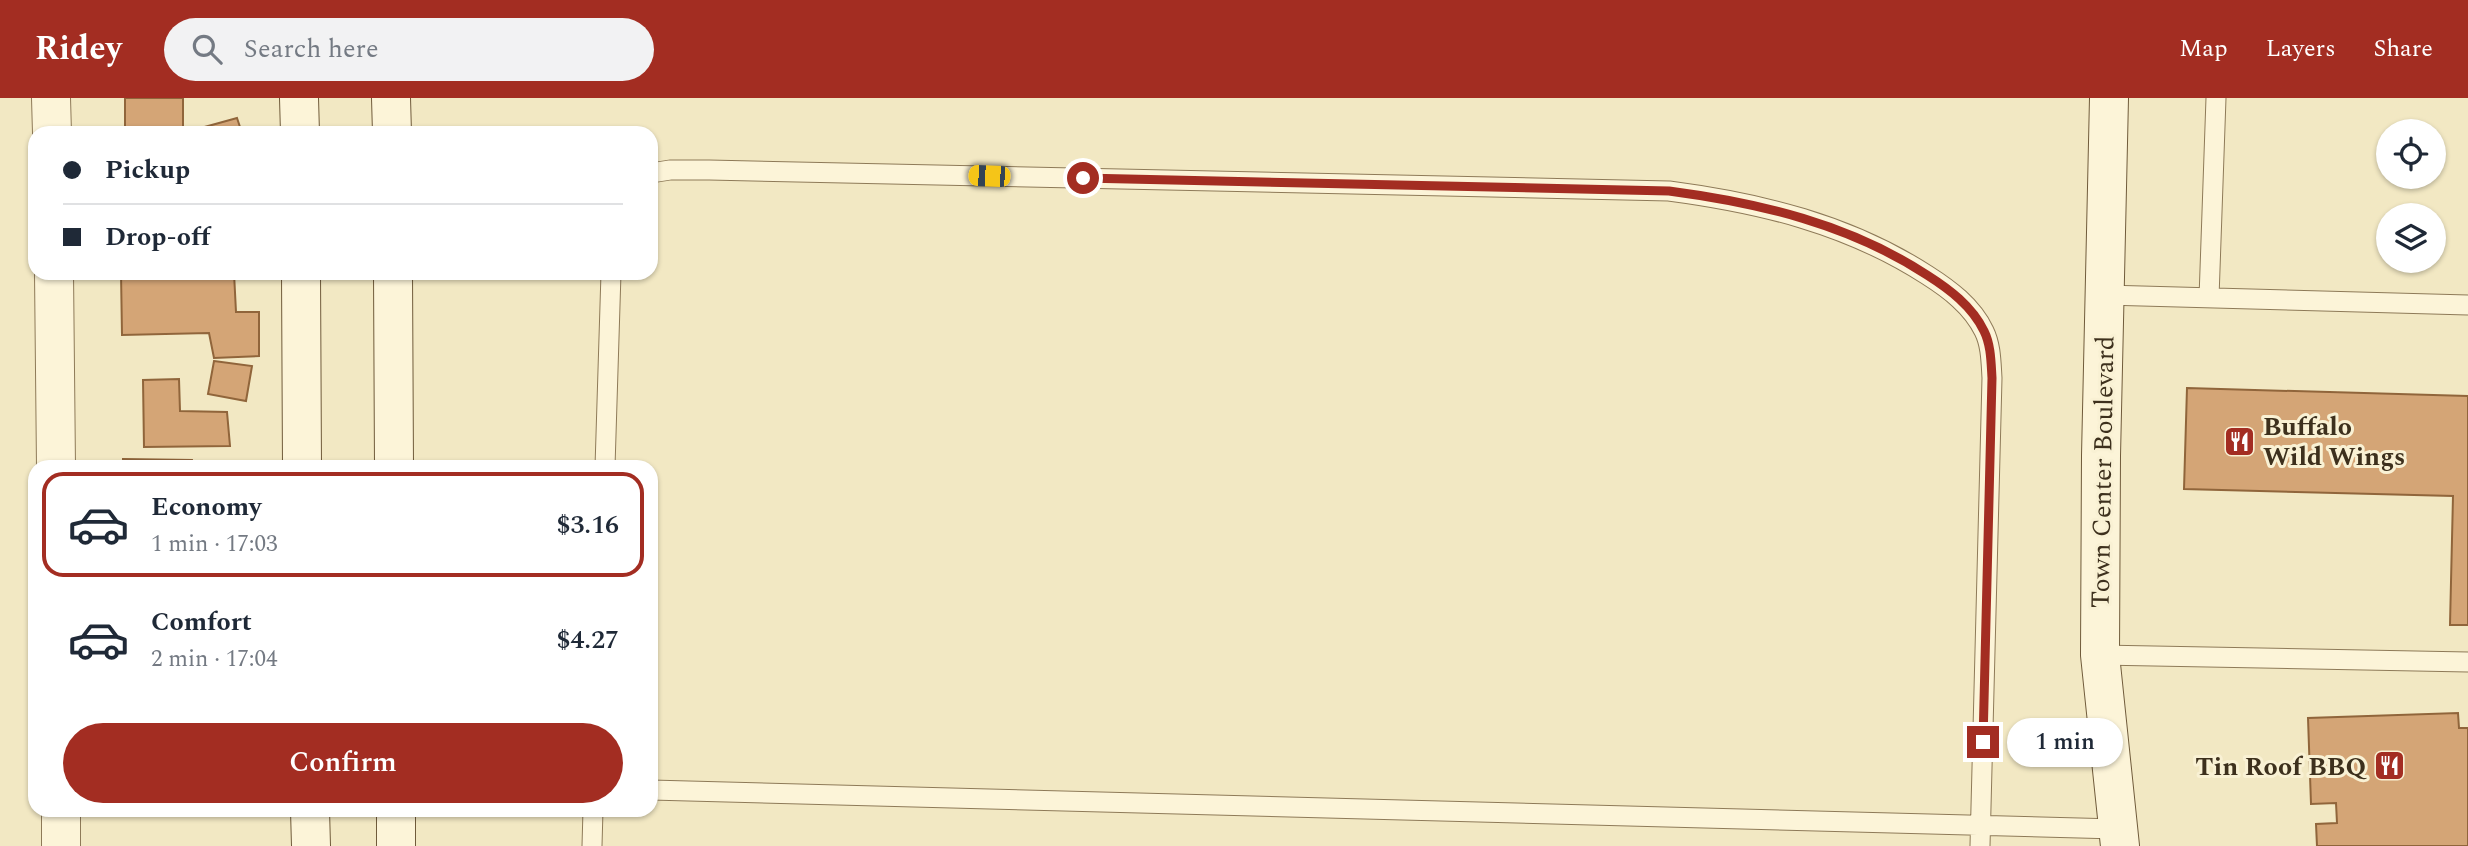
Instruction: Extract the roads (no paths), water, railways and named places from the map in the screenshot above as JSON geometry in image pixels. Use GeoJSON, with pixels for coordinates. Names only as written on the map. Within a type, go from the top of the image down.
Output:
{"type":"FeatureCollection","features":[{"type":"Feature","properties":{"kind":"street"},"geometry":{"type":"LineString","coordinates":[[51,98],[52,126]]}},
{"type":"Feature","properties":{"kind":"street"},"geometry":{"type":"LineString","coordinates":[[299,98],[300,126]]}},
{"type":"Feature","properties":{"kind":"street"},"geometry":{"type":"LineString","coordinates":[[391,98],[391,126]]}},
{"type":"Feature","properties":{"kind":"street","name":"Town Center Boulevard"},"geometry":{"type":"LineString","coordinates":[[2109,98],[2100,654],[2118,837]]}},
{"type":"Feature","properties":{"kind":"street"},"geometry":{"type":"LineString","coordinates":[[54,280],[56,460]]}},
{"type":"Feature","properties":{"kind":"street"},"geometry":{"type":"LineString","coordinates":[[301,280],[302,460]]}},
{"type":"Feature","properties":{"kind":"street"},"geometry":{"type":"LineString","coordinates":[[393,280],[394,460]]}},
{"type":"Feature","properties":{"kind":"street"},"geometry":{"type":"LineString","coordinates":[[61,817],[61,846]]}},
{"type":"Feature","properties":{"kind":"street"},"geometry":{"type":"LineString","coordinates":[[310,817],[311,846]]}},
{"type":"Feature","properties":{"kind":"street"},"geometry":{"type":"LineString","coordinates":[[396,817],[396,846]]}},
{"type":"Feature","properties":{"kind":"lane"},"geometry":{"type":"LineString","coordinates":[[2209,298],[2216,98]]}},
{"type":"Feature","properties":{"kind":"lane"},"geometry":{"type":"LineString","coordinates":[[658,172],[709,170],[1669,191],[1764,206],[1814,220],[1869,242],[1951,290],[1984,331],[1991,354],[1980,846]]}},
{"type":"Feature","properties":{"kind":"lane"},"geometry":{"type":"LineString","coordinates":[[605,460],[611,280]]}},
{"type":"Feature","properties":{"kind":"lane"},"geometry":{"type":"LineString","coordinates":[[2105,295],[2468,304]]}},
{"type":"Feature","properties":{"kind":"lane"},"geometry":{"type":"LineString","coordinates":[[2100,654],[2468,662]]}},
{"type":"Feature","properties":{"kind":"lane"},"geometry":{"type":"LineString","coordinates":[[658,790],[1981,825],[2118,837]]}},
{"type":"Feature","properties":{"kind":"lane"},"geometry":{"type":"LineString","coordinates":[[592,846],[593,817]]}},
{"type":"Feature","properties":{"kind":"place","name":"Buffalo Wild Wings"},"geometry":{"type":"Point","coordinates":[2240,441]}},
{"type":"Feature","properties":{"kind":"place","name":"Tin Roof BBQ"},"geometry":{"type":"Point","coordinates":[2389,766]}}]}
